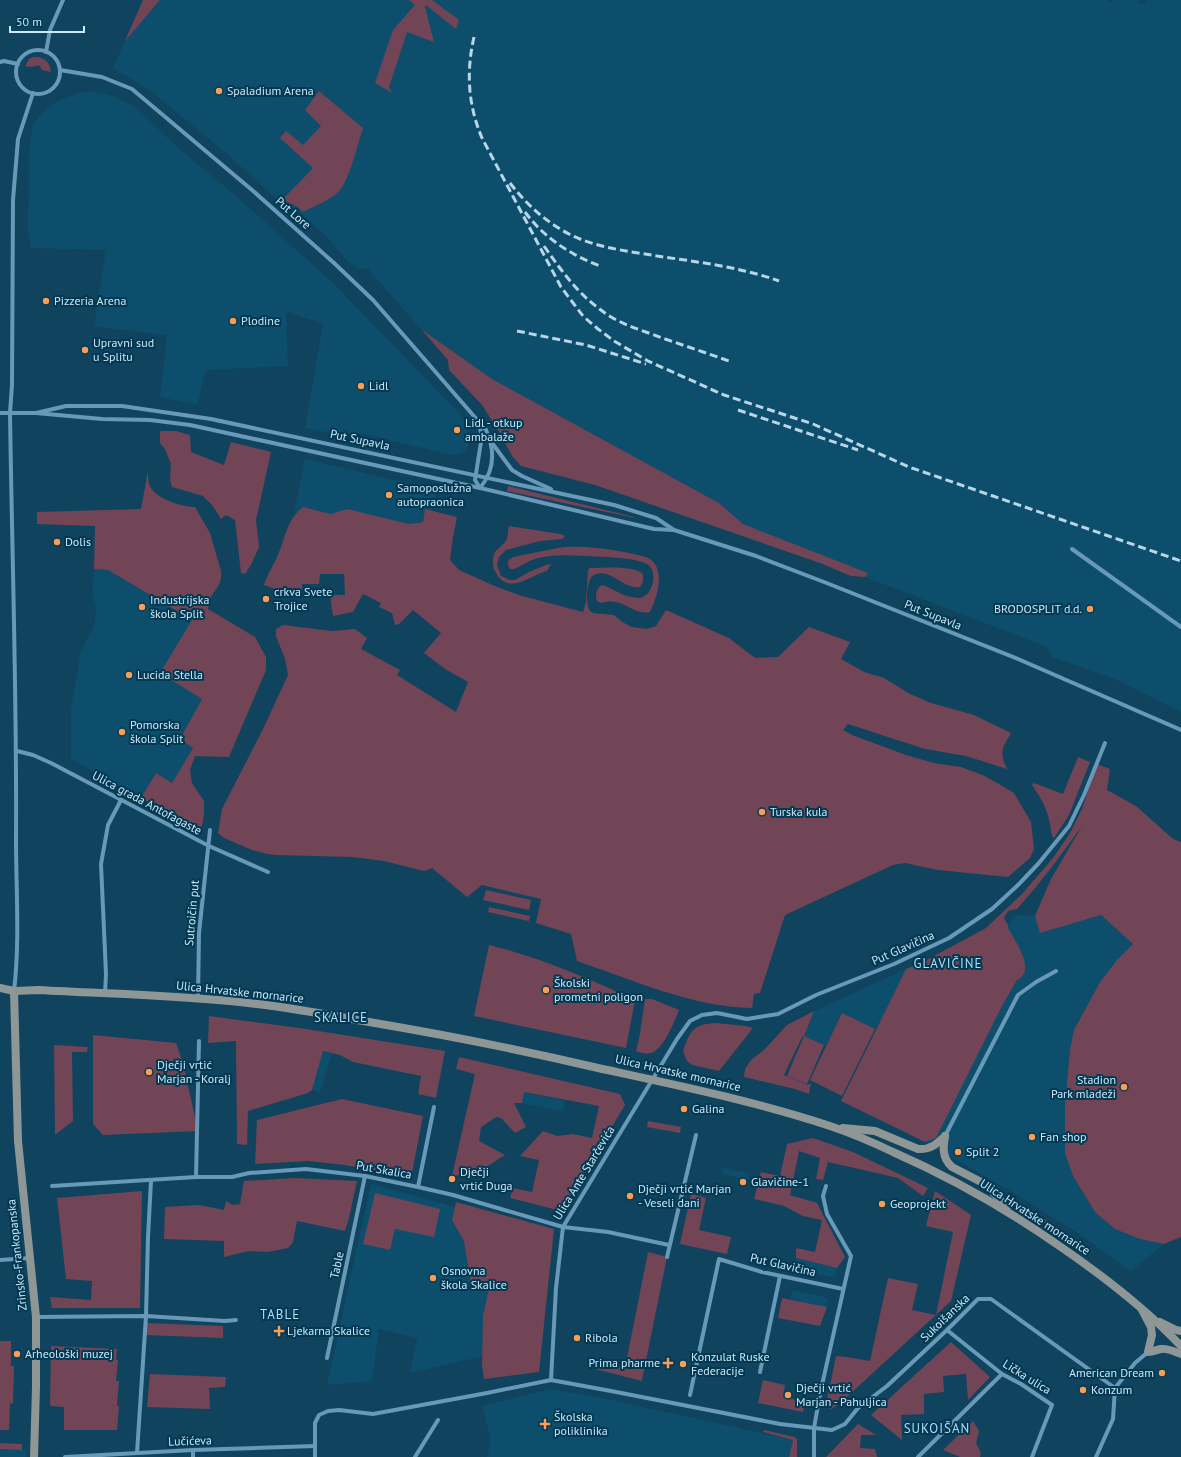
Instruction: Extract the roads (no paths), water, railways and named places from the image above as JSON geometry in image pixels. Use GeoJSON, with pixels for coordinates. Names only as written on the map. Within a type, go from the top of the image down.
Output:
{"type":"FeatureCollection","features":[{"type":"Feature","properties":{"kind":"main road","name":"Ulica Hrvatske mornarice"},"geometry":{"type":"LineString","coordinates":[[0,988],[14,991],[39,990],[198,999],[247,1003],[298,1010],[387,1025],[548,1056],[725,1096],[800,1116],[834,1128],[928,1167],[986,1198],[1014,1215],[1101,1275],[1140,1306],[1181,1346]]}},
{"type":"Feature","properties":{"kind":"main road","name":"Zrinsko-Frankopanska"},"geometry":{"type":"LineString","coordinates":[[14,991],[18,1141],[36,1318],[34,1457]]}},
{"type":"Feature","properties":{"kind":"main road"},"geometry":{"type":"LineString","coordinates":[[834,1128],[875,1130],[912,1147],[924,1149],[937,1144],[945,1136]]}},
{"type":"Feature","properties":{"kind":"main road"},"geometry":{"type":"LineString","coordinates":[[945,1136],[944,1155],[948,1163],[952,1167],[985,1184],[1014,1215]]}},
{"type":"Feature","properties":{"kind":"main road"},"geometry":{"type":"LineString","coordinates":[[1140,1306],[1151,1327],[1152,1335],[1148,1352],[1168,1349],[1181,1354]]}},
{"type":"Feature","properties":{"kind":"main road"},"geometry":{"type":"LineString","coordinates":[[1154,1319],[1181,1331]]}},
{"type":"Feature","properties":{"kind":"street"},"geometry":{"type":"LineString","coordinates":[[46,52],[50,30],[63,0]]}},
{"type":"Feature","properties":{"kind":"street"},"geometry":{"type":"LineString","coordinates":[[39,50],[46,52],[55,59],[60,70],[57,83],[52,88],[40,94],[33,93],[26,90],[17,79],[16,72],[18,64],[21,58],[32,51],[39,50]]}},
{"type":"Feature","properties":{"kind":"street"},"geometry":{"type":"LineString","coordinates":[[0,62],[4,61],[18,64]]}},
{"type":"Feature","properties":{"kind":"street","name":"Put Lore"},"geometry":{"type":"LineString","coordinates":[[60,70],[102,77],[132,89],[252,190],[349,276],[373,300],[486,430],[491,440],[493,458],[488,477],[480,488]]}},
{"type":"Feature","properties":{"kind":"street","name":"Zrinsko-Frankopanska"},"geometry":{"type":"LineString","coordinates":[[14,991],[17,962],[17,751],[10,413],[12,377],[13,200],[18,139],[33,93]]}},
{"type":"Feature","properties":{"kind":"street","name":"Put Supavla"},"geometry":{"type":"LineString","coordinates":[[36,413],[66,406],[122,406],[211,419],[614,505],[656,518],[674,530],[801,573],[1025,662],[1181,730]]}},
{"type":"Feature","properties":{"kind":"street","name":"Put Supavla"},"geometry":{"type":"LineString","coordinates":[[0,413],[36,413],[95,418],[150,420],[190,425],[480,488],[654,529],[674,530]]}},
{"type":"Feature","properties":{"kind":"street"},"geometry":{"type":"LineString","coordinates":[[479,421],[481,442],[475,475],[477,484],[480,488]]}},
{"type":"Feature","properties":{"kind":"street"},"geometry":{"type":"LineString","coordinates":[[491,440],[512,470],[557,492]]}},
{"type":"Feature","properties":{"kind":"street"},"geometry":{"type":"LineString","coordinates":[[1072,549],[1181,627]]}},
{"type":"Feature","properties":{"kind":"street","name":"Put Glavičina"},"geometry":{"type":"LineString","coordinates":[[652,1080],[690,1021],[702,1015],[717,1013],[747,1018],[778,1014],[816,995],[894,964],[949,938],[992,909],[1033,869],[1069,826],[1084,795],[1105,742]]}},
{"type":"Feature","properties":{"kind":"street","name":"Ulica grada Antofagaste"},"geometry":{"type":"LineString","coordinates":[[17,751],[33,755],[51,763],[209,846],[268,872]]}},
{"type":"Feature","properties":{"kind":"street"},"geometry":{"type":"LineString","coordinates":[[105,994],[106,974],[101,864],[108,825],[121,800]]}},
{"type":"Feature","properties":{"kind":"street","name":"Sutroičin put"},"geometry":{"type":"LineString","coordinates":[[198,999],[199,933],[210,830]]}},
{"type":"Feature","properties":{"kind":"street"},"geometry":{"type":"LineString","coordinates":[[945,1136],[1018,995],[1036,982],[1056,971]]}},
{"type":"Feature","properties":{"kind":"street"},"geometry":{"type":"LineString","coordinates":[[196,1177],[199,1041]]}},
{"type":"Feature","properties":{"kind":"street","name":"Ulica Ante Starčevića"},"geometry":{"type":"LineString","coordinates":[[551,1380],[556,1288],[563,1227],[652,1080]]}},
{"type":"Feature","properties":{"kind":"street"},"geometry":{"type":"LineString","coordinates":[[418,1187],[434,1107]]}},
{"type":"Feature","properties":{"kind":"street"},"geometry":{"type":"LineString","coordinates":[[667,1257],[696,1135]]}},
{"type":"Feature","properties":{"kind":"street","name":"Put Skalica"},"geometry":{"type":"LineString","coordinates":[[52,1186],[232,1176],[249,1173],[306,1169],[365,1176],[418,1187],[453,1195],[563,1227]]}},
{"type":"Feature","properties":{"kind":"street","name":"Table"},"geometry":{"type":"LineString","coordinates":[[327,1358],[365,1176]]}},
{"type":"Feature","properties":{"kind":"street"},"geometry":{"type":"LineString","coordinates":[[137,1453],[146,1316],[151,1181]]}},
{"type":"Feature","properties":{"kind":"street"},"geometry":{"type":"LineString","coordinates":[[814,1457],[814,1428],[820,1394],[851,1256],[827,1214],[823,1196],[826,1186]]}},
{"type":"Feature","properties":{"kind":"street"},"geometry":{"type":"LineString","coordinates":[[563,1227],[608,1232],[669,1245]]}},
{"type":"Feature","properties":{"kind":"street"},"geometry":{"type":"LineString","coordinates":[[0,1260],[30,1258]]}},
{"type":"Feature","properties":{"kind":"street","name":"Put Glavičina"},"geometry":{"type":"LineString","coordinates":[[690,1395],[719,1259],[762,1272],[843,1289]]}},
{"type":"Feature","properties":{"kind":"street"},"geometry":{"type":"LineString","coordinates":[[760,1372],[780,1276]]}},
{"type":"Feature","properties":{"kind":"street","name":"Sukoišanska"},"geometry":{"type":"LineString","coordinates":[[814,1428],[832,1430],[845,1424],[858,1408],[887,1386],[978,1299],[991,1299],[1115,1388]]}},
{"type":"Feature","properties":{"kind":"street"},"geometry":{"type":"LineString","coordinates":[[36,1318],[146,1316],[225,1321],[236,1320]]}},
{"type":"Feature","properties":{"kind":"street","name":"Lička ulica"},"geometry":{"type":"LineString","coordinates":[[947,1330],[1002,1374],[1021,1384],[1052,1405],[1032,1457]]}},
{"type":"Feature","properties":{"kind":"street"},"geometry":{"type":"LineString","coordinates":[[1096,1457],[1113,1419],[1115,1388],[1135,1363],[1148,1352]]}},
{"type":"Feature","properties":{"kind":"street"},"geometry":{"type":"LineString","coordinates":[[918,1457],[1002,1374]]}},
{"type":"Feature","properties":{"kind":"street"},"geometry":{"type":"LineString","coordinates":[[315,1457],[315,1423],[318,1415],[328,1411],[339,1410],[374,1414],[487,1394],[551,1380],[780,1424],[814,1428]]}},
{"type":"Feature","properties":{"kind":"street"},"geometry":{"type":"LineString","coordinates":[[415,1457],[438,1420]]}},
{"type":"Feature","properties":{"kind":"street","name":"Lučićeva"},"geometry":{"type":"LineString","coordinates":[[65,1457],[193,1450],[315,1446]]}},
{"type":"Feature","properties":{"kind":"street"},"geometry":{"type":"LineString","coordinates":[[193,1450],[193,1457]]}},
{"type":"Feature","properties":{"kind":"railway"},"geometry":{"type":"LineString","coordinates":[[474,37],[471,50],[469,76],[471,101],[477,126],[482,138],[561,287],[583,316],[614,341],[648,361],[724,395],[813,424],[909,467],[1181,561]]}},
{"type":"Feature","properties":{"kind":"railway"},"geometry":{"type":"LineString","coordinates":[[510,183],[544,218],[579,239],[601,246],[749,272],[779,281]]}},
{"type":"Feature","properties":{"kind":"railway"},"geometry":{"type":"LineString","coordinates":[[525,212],[549,238],[579,257],[600,266]]}},
{"type":"Feature","properties":{"kind":"railway"},"geometry":{"type":"LineString","coordinates":[[544,246],[577,289],[608,315],[622,323],[732,362]]}},
{"type":"Feature","properties":{"kind":"railway"},"geometry":{"type":"LineString","coordinates":[[517,331],[586,345],[646,364]]}},
{"type":"Feature","properties":{"kind":"railway"},"geometry":{"type":"LineString","coordinates":[[738,410],[858,450]]}},
{"type":"Feature","properties":{"kind":"place","name":"Spaladium Arena"},"geometry":{"type":"Point","coordinates":[219,91]}},
{"type":"Feature","properties":{"kind":"place","name":"Pizzeria Arena"},"geometry":{"type":"Point","coordinates":[46,301]}},
{"type":"Feature","properties":{"kind":"place","name":"Plodine"},"geometry":{"type":"Point","coordinates":[233,321]}},
{"type":"Feature","properties":{"kind":"place","name":"Upravni sud u Splitu"},"geometry":{"type":"Point","coordinates":[85,350]}},
{"type":"Feature","properties":{"kind":"place","name":"Lidl"},"geometry":{"type":"Point","coordinates":[361,386]}},
{"type":"Feature","properties":{"kind":"place","name":"Lidl - otkup ambalaže"},"geometry":{"type":"Point","coordinates":[457,430]}},
{"type":"Feature","properties":{"kind":"place","name":"Samoposlužna autopraonica"},"geometry":{"type":"Point","coordinates":[389,495]}},
{"type":"Feature","properties":{"kind":"place","name":"Dolis"},"geometry":{"type":"Point","coordinates":[57,542]}},
{"type":"Feature","properties":{"kind":"place","name":"crkva Svete Trojice"},"geometry":{"type":"Point","coordinates":[266,599]}},
{"type":"Feature","properties":{"kind":"place","name":"Industrijska škola Split"},"geometry":{"type":"Point","coordinates":[142,607]}},
{"type":"Feature","properties":{"kind":"place","name":"BRODOSPLIT d.d."},"geometry":{"type":"Point","coordinates":[1090,609]}},
{"type":"Feature","properties":{"kind":"place","name":"Lucida Stella"},"geometry":{"type":"Point","coordinates":[129,675]}},
{"type":"Feature","properties":{"kind":"place","name":"Pomorska škola Split"},"geometry":{"type":"Point","coordinates":[122,732]}},
{"type":"Feature","properties":{"kind":"place","name":"Turska kula"},"geometry":{"type":"Point","coordinates":[762,812]}},
{"type":"Feature","properties":{"kind":"place","name":"Školski prometni poligon"},"geometry":{"type":"Point","coordinates":[546,990]}},
{"type":"Feature","properties":{"kind":"place","name":"Dječji vrtić Marjan - Koralj"},"geometry":{"type":"Point","coordinates":[149,1072]}},
{"type":"Feature","properties":{"kind":"place","name":"Stadion Park mladeži"},"geometry":{"type":"Point","coordinates":[1124,1087]}},
{"type":"Feature","properties":{"kind":"place","name":"Galina"},"geometry":{"type":"Point","coordinates":[684,1109]}},
{"type":"Feature","properties":{"kind":"place","name":"Fan shop"},"geometry":{"type":"Point","coordinates":[1032,1137]}},
{"type":"Feature","properties":{"kind":"place","name":"Split 2"},"geometry":{"type":"Point","coordinates":[958,1152]}},
{"type":"Feature","properties":{"kind":"place","name":"Dječji vrtić Duga"},"geometry":{"type":"Point","coordinates":[452,1179]}},
{"type":"Feature","properties":{"kind":"place","name":"Glavičine-1"},"geometry":{"type":"Point","coordinates":[743,1182]}},
{"type":"Feature","properties":{"kind":"place","name":"Dječji vrtić Marjan - Veseli dani"},"geometry":{"type":"Point","coordinates":[630,1196]}},
{"type":"Feature","properties":{"kind":"place","name":"Geoprojekt"},"geometry":{"type":"Point","coordinates":[882,1204]}},
{"type":"Feature","properties":{"kind":"place","name":"Osnovna škola Skalice"},"geometry":{"type":"Point","coordinates":[433,1278]}},
{"type":"Feature","properties":{"kind":"place","name":"Ljekarna Skalice"},"geometry":{"type":"Point","coordinates":[279,1331]}},
{"type":"Feature","properties":{"kind":"place","name":"Ribola"},"geometry":{"type":"Point","coordinates":[577,1338]}},
{"type":"Feature","properties":{"kind":"place","name":"Arheološki muzej"},"geometry":{"type":"Point","coordinates":[17,1354]}},
{"type":"Feature","properties":{"kind":"place","name":"Prima pharme"},"geometry":{"type":"Point","coordinates":[668,1363]}},
{"type":"Feature","properties":{"kind":"place","name":"Konzulat Ruske Federacije"},"geometry":{"type":"Point","coordinates":[683,1364]}},
{"type":"Feature","properties":{"kind":"place","name":"American Dream"},"geometry":{"type":"Point","coordinates":[1162,1373]}},
{"type":"Feature","properties":{"kind":"place","name":"Konzum"},"geometry":{"type":"Point","coordinates":[1083,1390]}},
{"type":"Feature","properties":{"kind":"place","name":"Dječji vrtić Marjan - Pahuljica"},"geometry":{"type":"Point","coordinates":[788,1395]}},
{"type":"Feature","properties":{"kind":"place","name":"Školska poliklinika"},"geometry":{"type":"Point","coordinates":[545,1424]}},
{"type":"Feature","properties":{"kind":"district","name":"GLAVIČINE"},"geometry":{"type":"Point","coordinates":[948,963]}},
{"type":"Feature","properties":{"kind":"district","name":"SKALICE"},"geometry":{"type":"Point","coordinates":[341,1017]}},
{"type":"Feature","properties":{"kind":"district","name":"TABLE"},"geometry":{"type":"Point","coordinates":[280,1314]}},
{"type":"Feature","properties":{"kind":"district","name":"SUKOIŠAN"},"geometry":{"type":"Point","coordinates":[937,1428]}}]}
